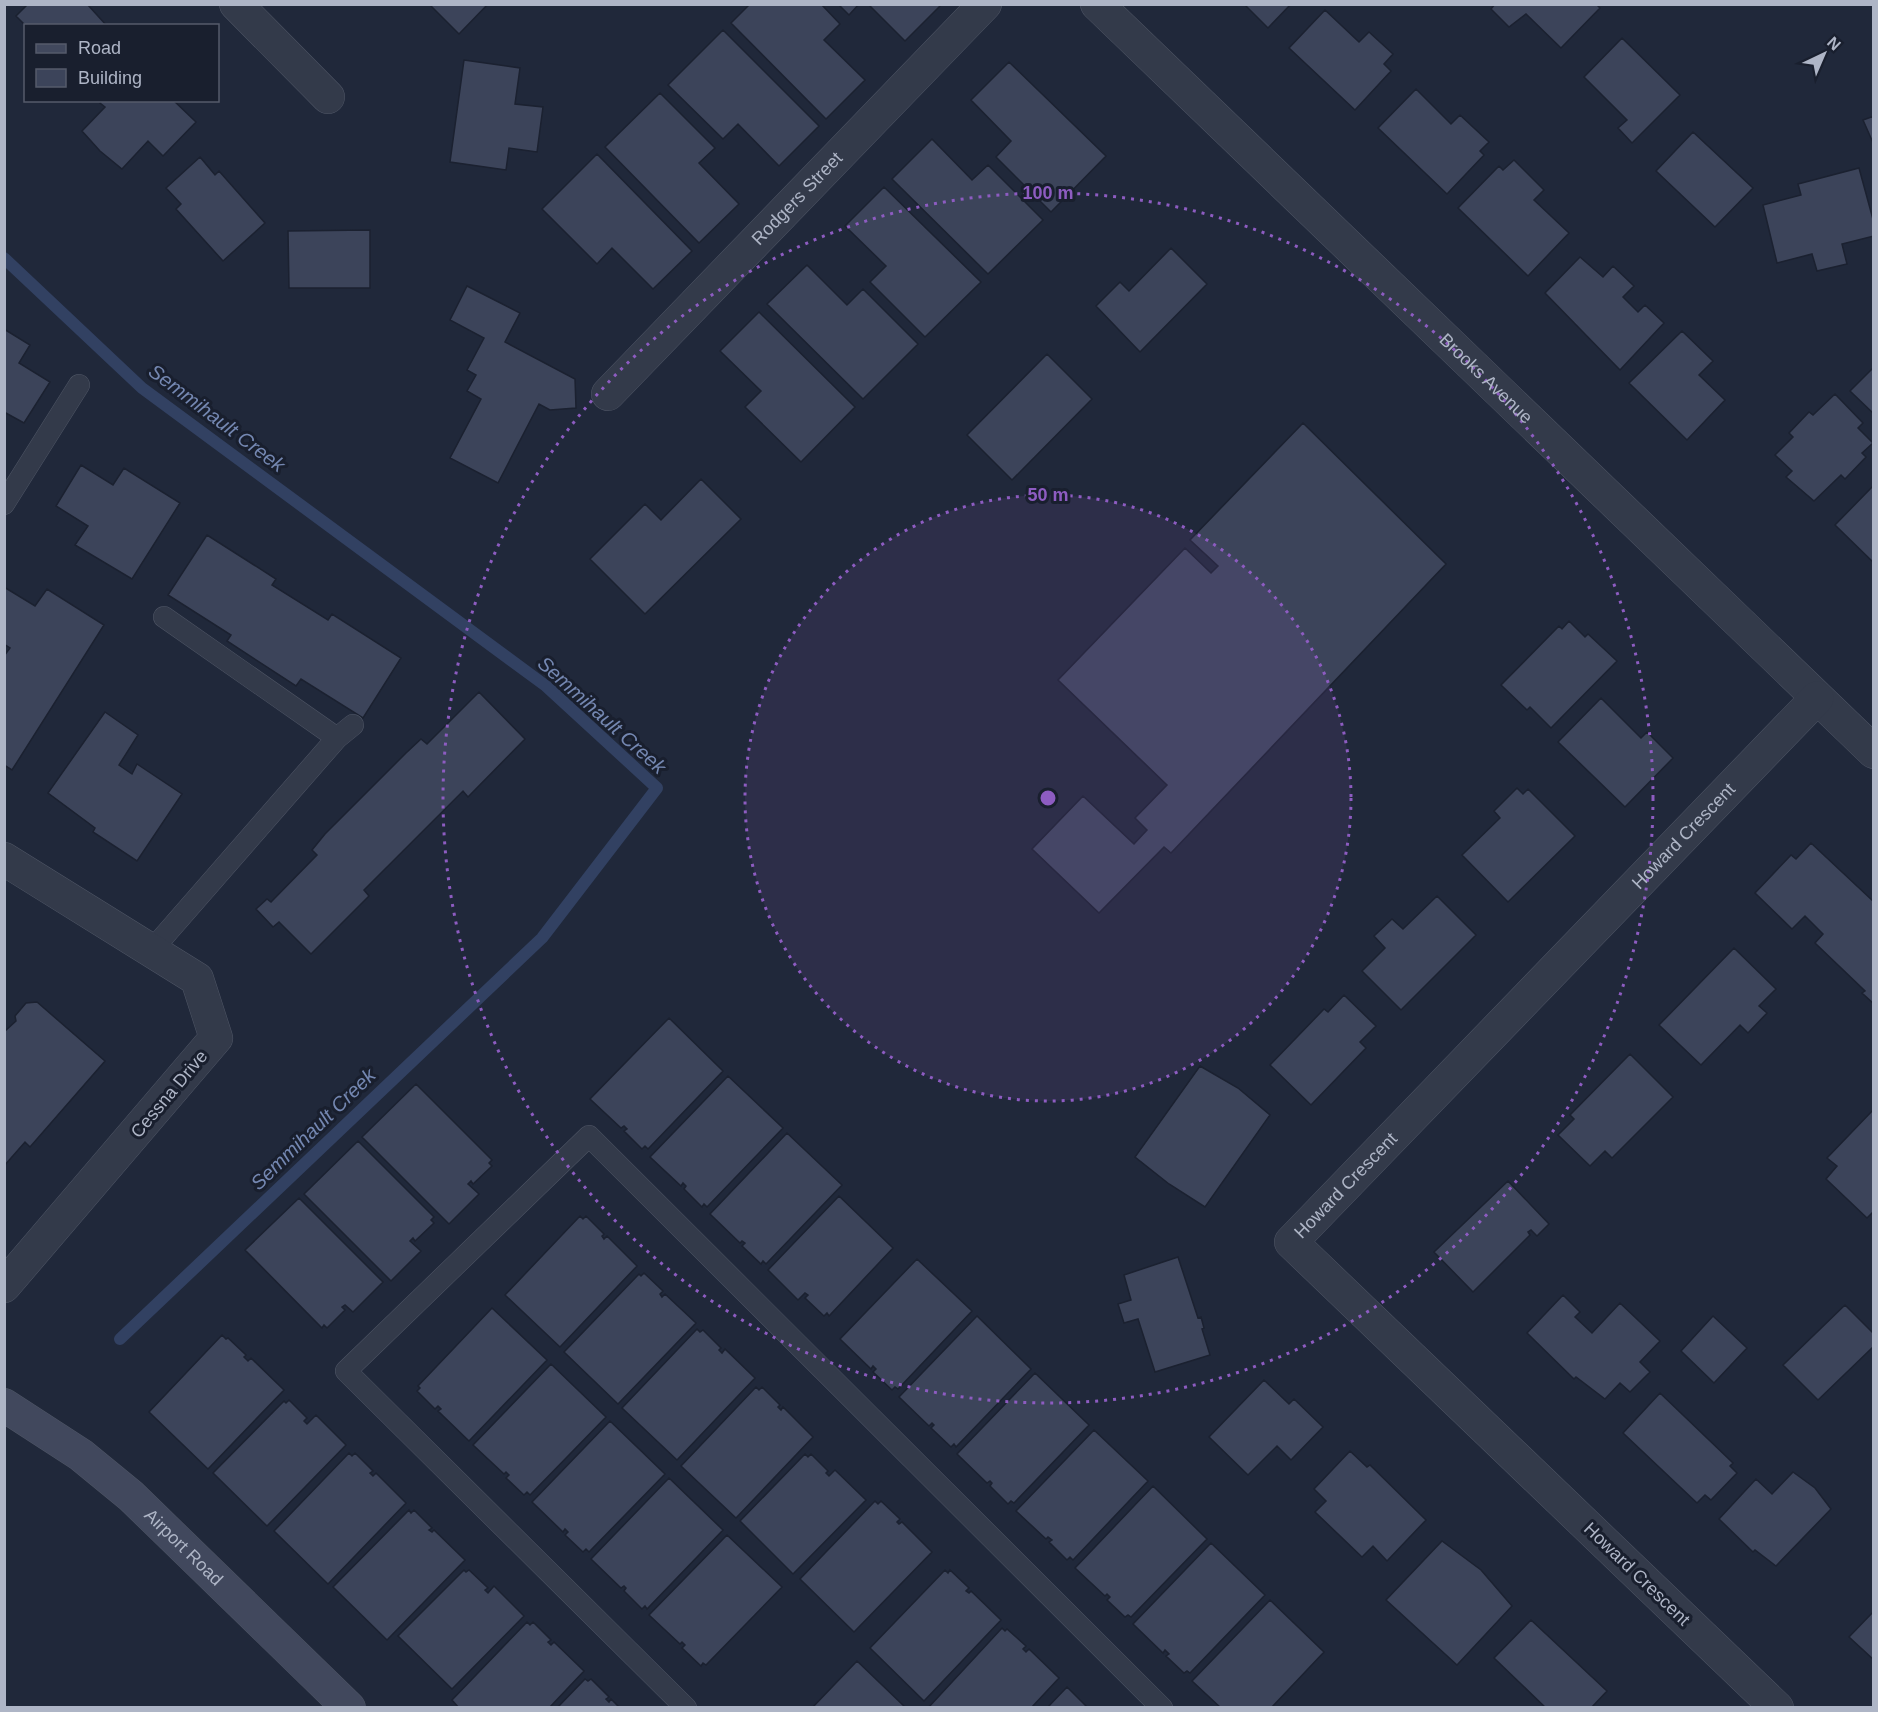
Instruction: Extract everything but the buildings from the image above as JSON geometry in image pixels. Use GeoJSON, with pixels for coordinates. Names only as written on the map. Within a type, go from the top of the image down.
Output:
{"type":"FeatureCollection","features":[{"type":"Feature","properties":{"kind":"street"},"geometry":{"type":"LineString","coordinates":[[236,4],[328,97]]}},
{"type":"Feature","properties":{"kind":"street","name":"Rodgers Street"},"geometry":{"type":"LineString","coordinates":[[609,394],[985,4]]}},
{"type":"Feature","properties":{"kind":"street","name":"Brooks Avenue"},"geometry":{"type":"LineString","coordinates":[[1097,4],[1874,752]]}},
{"type":"Feature","properties":{"kind":"street","name":"Howard Crescent"},"geometry":{"type":"LineString","coordinates":[[1777,1707],[1291,1242],[1817,698]]}},
{"type":"Feature","properties":{"kind":"street","name":"Cessna Drive"},"geometry":{"type":"LineString","coordinates":[[4,860],[197,979],[216,1038],[4,1287]]}},
{"type":"Feature","properties":{"kind":"street","name":"Airport Road"},"geometry":{"type":"LineString","coordinates":[[4,1405],[81,1455],[130,1496],[349,1707]]}},
{"type":"Feature","properties":{"kind":"lane"},"geometry":{"type":"LineString","coordinates":[[4,504],[79,385]]}},
{"type":"Feature","properties":{"kind":"lane"},"geometry":{"type":"LineString","coordinates":[[151,951],[345,731],[164,617]]}},
{"type":"Feature","properties":{"kind":"lane"},"geometry":{"type":"LineString","coordinates":[[686,1707],[346,1371],[589,1136],[1162,1707]]}},
{"type":"Feature","properties":{"kind":"waterway","name":"Semmihault Creek"},"geometry":{"type":"LineString","coordinates":[[4,258],[142,388],[546,686],[657,788],[542,938],[120,1339]]}}]}
